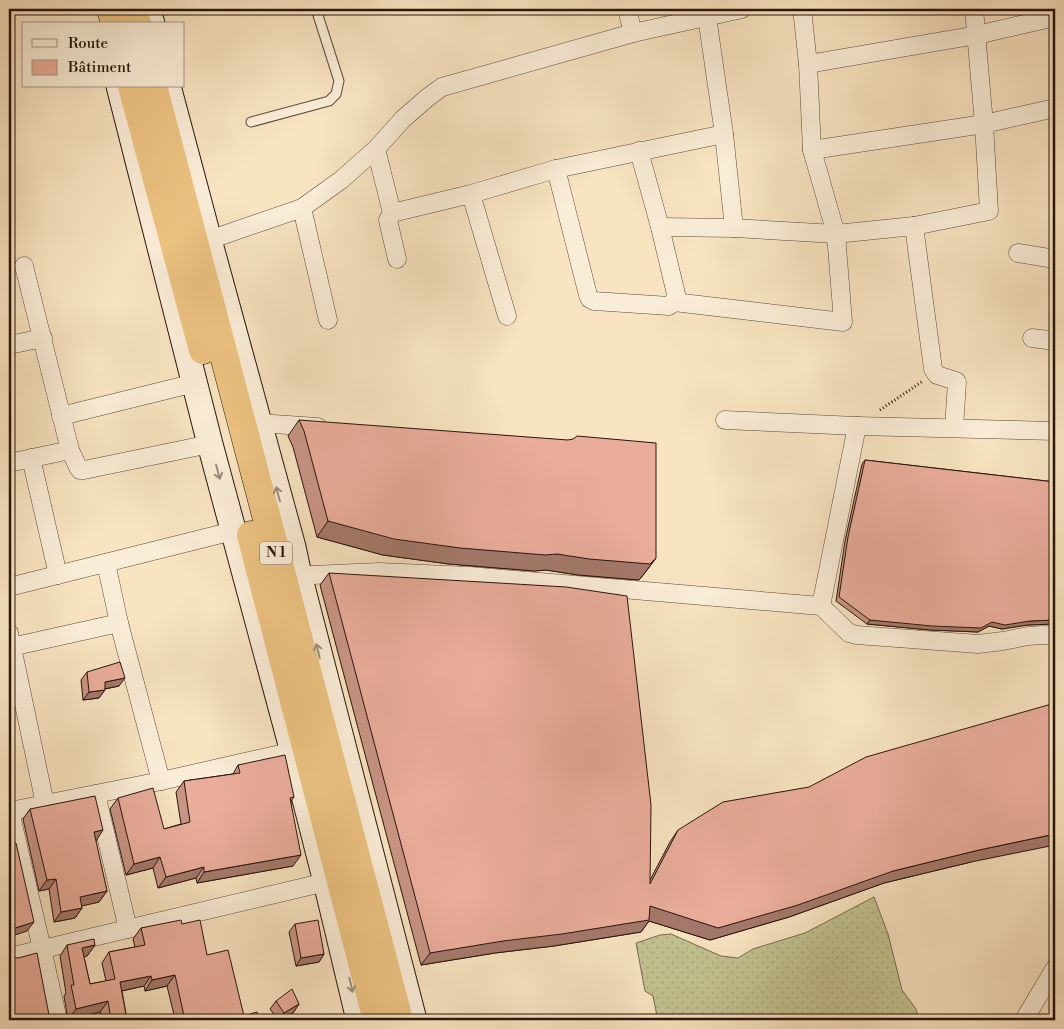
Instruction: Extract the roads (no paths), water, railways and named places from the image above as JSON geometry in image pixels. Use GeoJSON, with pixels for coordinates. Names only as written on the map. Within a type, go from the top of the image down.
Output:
{"type":"FeatureCollection","features":[{"type":"Feature","properties":{"kind":"highway"},"geometry":{"type":"LineString","coordinates":[[111,9],[114,22]]}},
{"type":"Feature","properties":{"kind":"highway"},"geometry":{"type":"LineString","coordinates":[[133,9],[136,22]]}},
{"type":"Feature","properties":{"kind":"highway","name":"N 1"},"geometry":{"type":"LineString","coordinates":[[133,88],[219,410],[299,750],[377,1020]]}},
{"type":"Feature","properties":{"kind":"highway","name":"N 1"},"geometry":{"type":"LineString","coordinates":[[154,88],[290,576],[399,1002]]}},
{"type":"Feature","properties":{"kind":"street"},"geometry":{"type":"LineString","coordinates":[[97,9],[100,22]]}},
{"type":"Feature","properties":{"kind":"street"},"geometry":{"type":"LineString","coordinates":[[148,9],[151,22]]}},
{"type":"Feature","properties":{"kind":"street"},"geometry":{"type":"LineString","coordinates":[[627,9],[633,33]]}},
{"type":"Feature","properties":{"kind":"street"},"geometry":{"type":"LineString","coordinates":[[208,240],[302,208],[341,180],[376,149],[426,98],[442,87],[633,33],[707,17],[724,11],[742,9]]}},
{"type":"Feature","properties":{"kind":"street"},"geometry":{"type":"LineString","coordinates":[[674,302],[843,322],[836,234],[812,150],[808,64],[802,9]]}},
{"type":"Feature","properties":{"kind":"street"},"geometry":{"type":"LineString","coordinates":[[660,227],[734,228],[836,234],[914,226],[988,211],[984,124],[974,9]]}},
{"type":"Feature","properties":{"kind":"street"},"geometry":{"type":"LineString","coordinates":[[707,17],[724,134],[734,228]]}},
{"type":"Feature","properties":{"kind":"street"},"geometry":{"type":"LineString","coordinates":[[808,64],[976,35],[1055,17]]}},
{"type":"Feature","properties":{"kind":"street"},"geometry":{"type":"LineString","coordinates":[[120,88],[233,531],[299,750],[326,882],[359,1020]]}},
{"type":"Feature","properties":{"kind":"street"},"geometry":{"type":"LineString","coordinates":[[169,88],[208,240],[293,547],[290,576],[379,572],[470,576],[821,606],[849,633],[856,635],[978,644],[1028,636],[1055,636]]}},
{"type":"Feature","properties":{"kind":"street"},"geometry":{"type":"LineString","coordinates":[[812,150],[984,124],[1055,108]]}},
{"type":"Feature","properties":{"kind":"street"},"geometry":{"type":"LineString","coordinates":[[392,213],[471,194],[556,169],[724,134]]}},
{"type":"Feature","properties":{"kind":"street"},"geometry":{"type":"LineString","coordinates":[[376,149],[392,213],[388,220],[397,259]]}},
{"type":"Feature","properties":{"kind":"street"},"geometry":{"type":"LineString","coordinates":[[556,169],[590,299],[594,301],[669,306],[674,302],[676,294],[639,151]]}},
{"type":"Feature","properties":{"kind":"street"},"geometry":{"type":"LineString","coordinates":[[471,194],[506,316]]}},
{"type":"Feature","properties":{"kind":"street"},"geometry":{"type":"LineString","coordinates":[[302,208],[328,320]]}},
{"type":"Feature","properties":{"kind":"street"},"geometry":{"type":"LineString","coordinates":[[914,226],[933,369],[937,375],[957,382],[954,428]]}},
{"type":"Feature","properties":{"kind":"street"},"geometry":{"type":"LineString","coordinates":[[1018,254],[1055,260]]}},
{"type":"Feature","properties":{"kind":"street"},"geometry":{"type":"LineString","coordinates":[[24,266],[70,450],[80,470],[210,444]]}},
{"type":"Feature","properties":{"kind":"street"},"geometry":{"type":"LineString","coordinates":[[9,346],[43,338]]}},
{"type":"Feature","properties":{"kind":"street"},"geometry":{"type":"LineString","coordinates":[[1032,338],[1055,341]]}},
{"type":"Feature","properties":{"kind":"street"},"geometry":{"type":"LineString","coordinates":[[61,416],[195,383]]}},
{"type":"Feature","properties":{"kind":"street"},"geometry":{"type":"LineString","coordinates":[[724,420],[857,426],[1055,431]]}},
{"type":"Feature","properties":{"kind":"street"},"geometry":{"type":"LineString","coordinates":[[258,423],[334,428]]}},
{"type":"Feature","properties":{"kind":"street"},"geometry":{"type":"LineString","coordinates":[[821,606],[857,426]]}},
{"type":"Feature","properties":{"kind":"street"},"geometry":{"type":"LineString","coordinates":[[9,463],[70,450]]}},
{"type":"Feature","properties":{"kind":"street"},"geometry":{"type":"LineString","coordinates":[[31,458],[58,575]]}},
{"type":"Feature","properties":{"kind":"street"},"geometry":{"type":"LineString","coordinates":[[9,587],[233,531]]}},
{"type":"Feature","properties":{"kind":"street"},"geometry":{"type":"LineString","coordinates":[[106,563],[119,623],[162,781]]}},
{"type":"Feature","properties":{"kind":"street"},"geometry":{"type":"LineString","coordinates":[[45,804],[10,640],[119,623]]}},
{"type":"Feature","properties":{"kind":"street"},"geometry":{"type":"LineString","coordinates":[[58,1020],[10,809],[162,781],[299,750]]}},
{"type":"Feature","properties":{"kind":"street"},"geometry":{"type":"LineString","coordinates":[[96,794],[128,929]]}},
{"type":"Feature","properties":{"kind":"street"},"geometry":{"type":"LineString","coordinates":[[9,957],[326,882]]}},
{"type":"Feature","properties":{"kind":"street"},"geometry":{"type":"LineString","coordinates":[[1024,1020],[1055,968]]}},
{"type":"Feature","properties":{"kind":"street"},"geometry":{"type":"LineString","coordinates":[[399,1002],[414,1020]]}},
{"type":"Feature","properties":{"kind":"lane"},"geometry":{"type":"LineString","coordinates":[[251,122],[329,101],[336,94],[339,81],[316,9]]}}]}
